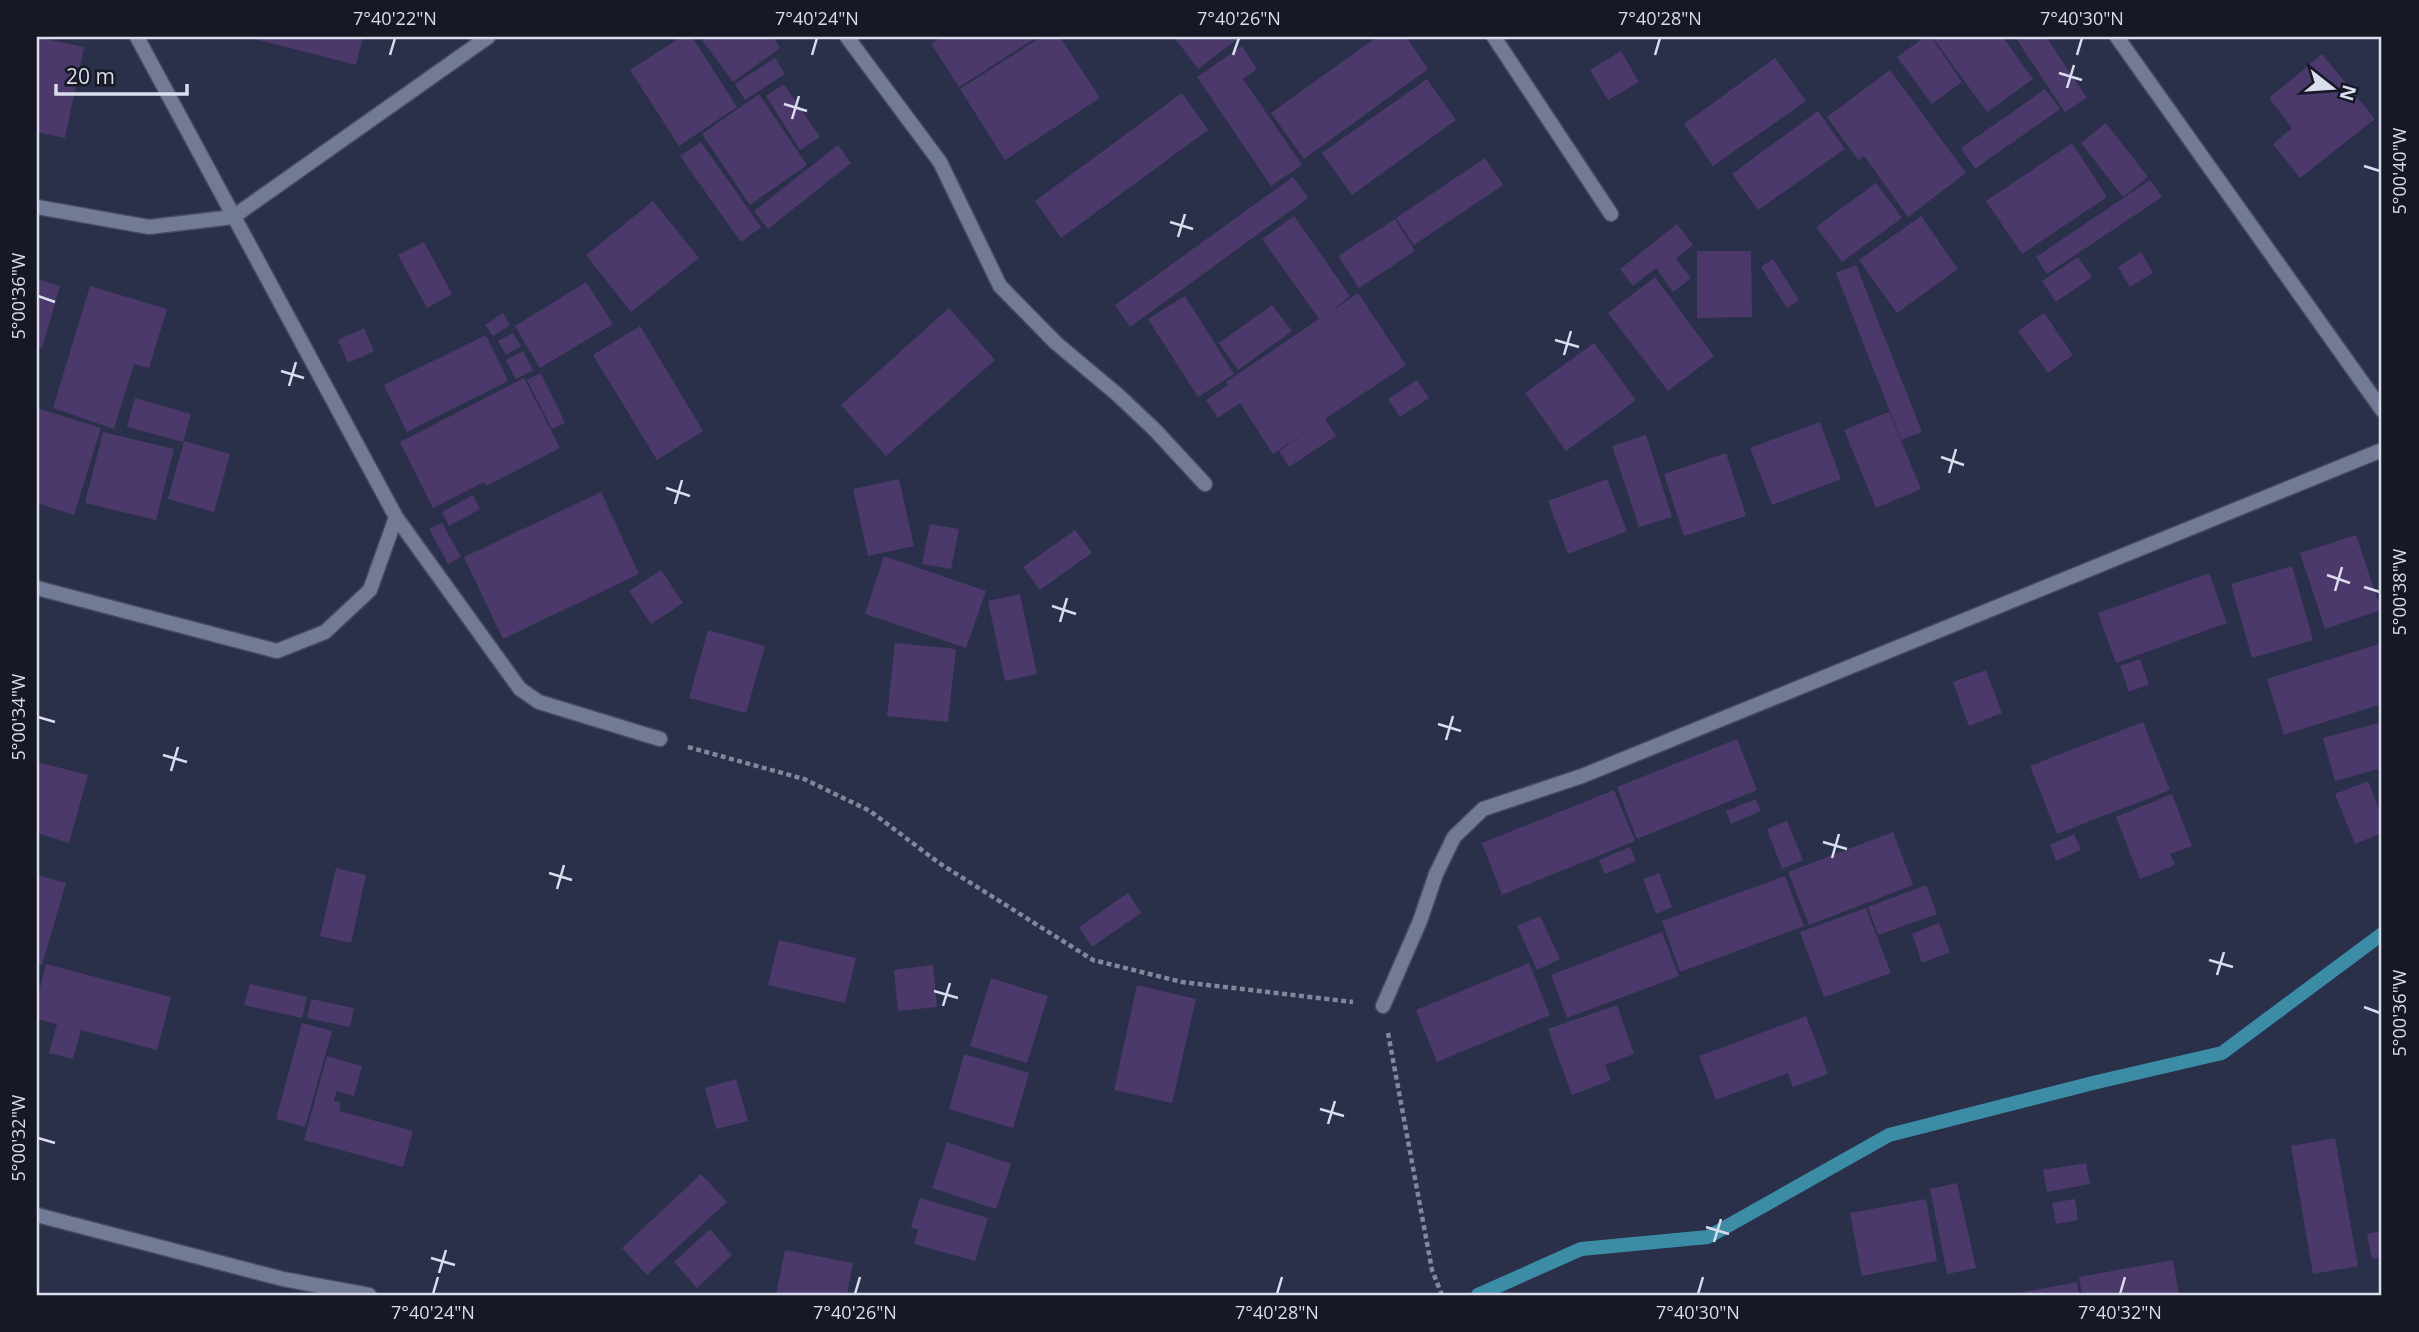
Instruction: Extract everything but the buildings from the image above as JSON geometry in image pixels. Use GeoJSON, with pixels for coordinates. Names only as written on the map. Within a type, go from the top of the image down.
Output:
{"type":"FeatureCollection","features":[{"type":"Feature","properties":{"kind":"street"},"geometry":{"type":"LineString","coordinates":[[137,37],[396,517],[520,689],[539,702],[660,739]]}},
{"type":"Feature","properties":{"kind":"street"},"geometry":{"type":"LineString","coordinates":[[37,207],[149,227],[233,217],[488,37]]}},
{"type":"Feature","properties":{"kind":"street"},"geometry":{"type":"LineString","coordinates":[[847,37],[940,162],[1000,286],[1056,343],[1156,430],[1205,484]]}},
{"type":"Feature","properties":{"kind":"street"},"geometry":{"type":"LineString","coordinates":[[1494,37],[1611,214]]}},
{"type":"Feature","properties":{"kind":"street"},"geometry":{"type":"LineString","coordinates":[[2118,37],[2382,410]]}},
{"type":"Feature","properties":{"kind":"street"},"geometry":{"type":"LineString","coordinates":[[1383,1006],[1420,921],[1436,874],[1454,837],[1483,809],[1582,776],[2382,450]]}},
{"type":"Feature","properties":{"kind":"street"},"geometry":{"type":"LineString","coordinates":[[37,589],[277,651],[325,632],[370,590],[396,517]]}},
{"type":"Feature","properties":{"kind":"street"},"geometry":{"type":"LineString","coordinates":[[37,1215],[283,1279],[369,1295]]}},
{"type":"Feature","properties":{"kind":"path"},"geometry":{"type":"LineString","coordinates":[[660,739],[804,779],[870,811],[939,863],[1093,960],[1182,982],[1383,1006],[1432,1270],[1442,1295]]}},
{"type":"Feature","properties":{"kind":"waterway"},"geometry":{"type":"LineString","coordinates":[[1478,1295],[1581,1249],[1708,1237],[1889,1135],[2222,1053],[2382,934]]}}]}
